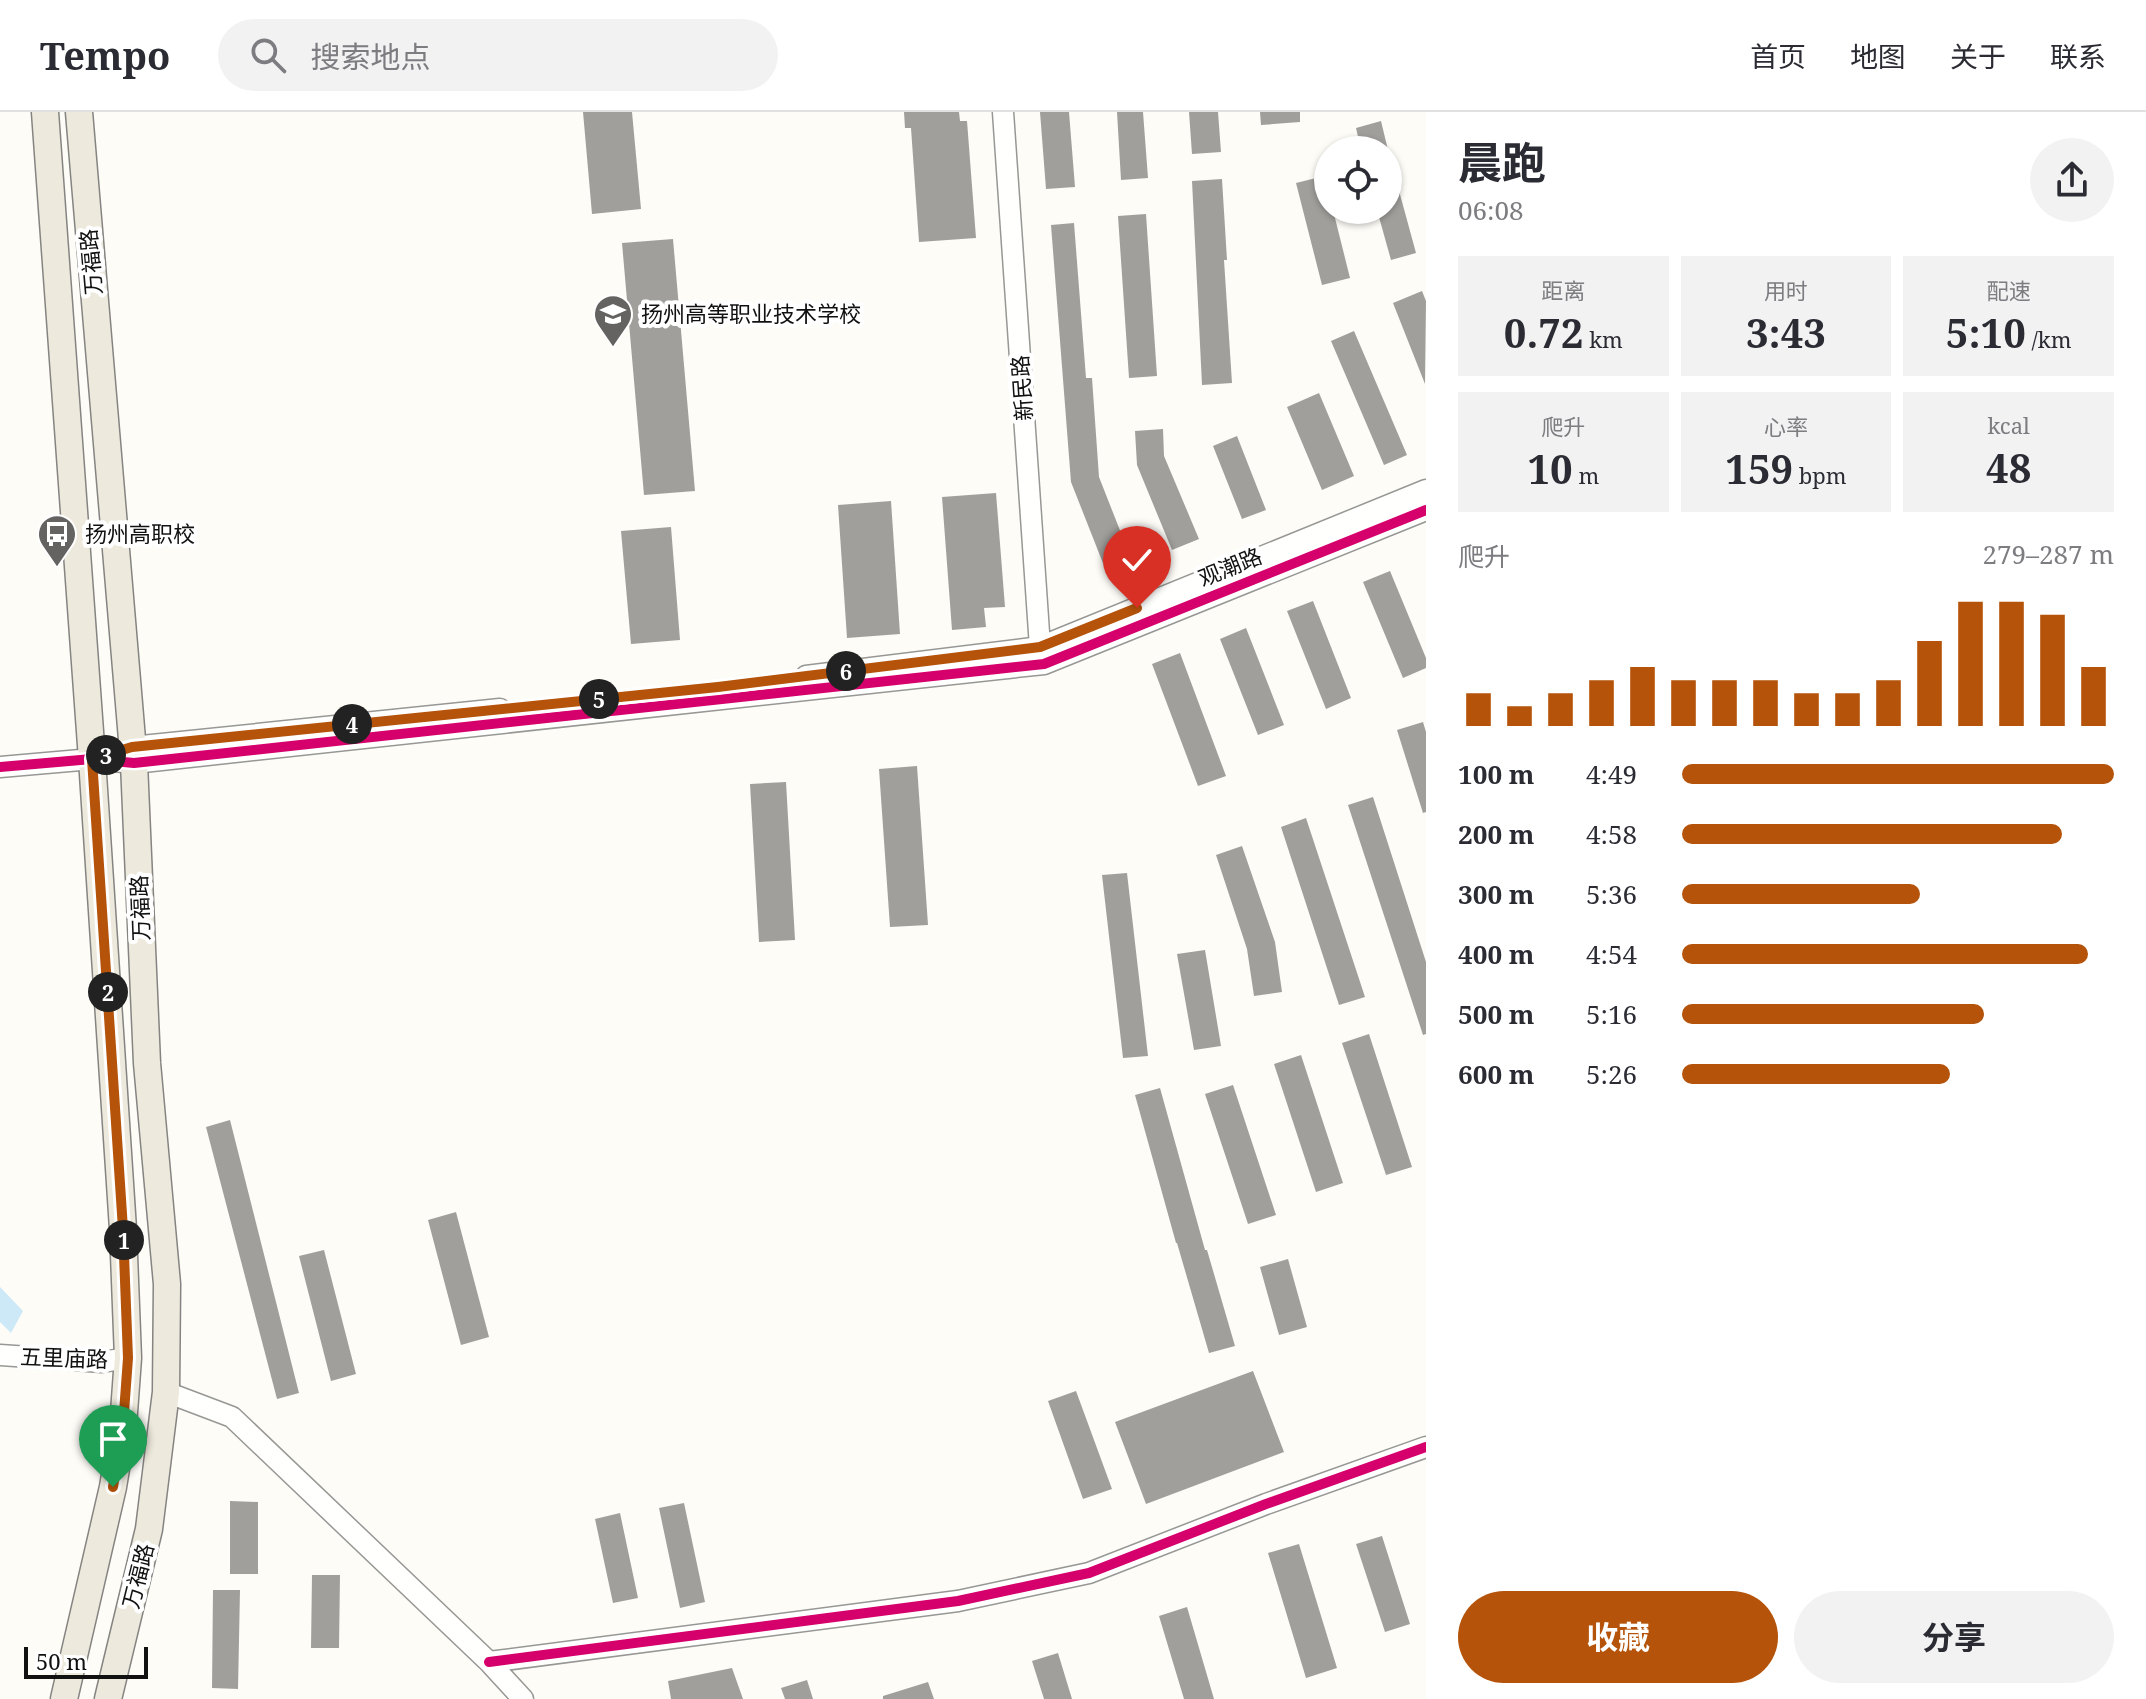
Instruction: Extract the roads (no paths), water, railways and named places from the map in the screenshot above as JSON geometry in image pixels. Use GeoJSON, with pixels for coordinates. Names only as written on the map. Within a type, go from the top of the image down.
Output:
{"type":"FeatureCollection","features":[{"type":"Feature","properties":{"kind":"main road","name":"万福路"},"geometry":{"type":"LineString","coordinates":[[45,112],[92,759],[123,1229],[128,1358],[123,1426],[113,1487],[64,1699]]}},
{"type":"Feature","properties":{"kind":"main road","name":"万福路"},"geometry":{"type":"LineString","coordinates":[[79,112],[133,755],[147,1063],[167,1284],[166,1392],[149,1529],[108,1699]]}},
{"type":"Feature","properties":{"kind":"street","name":"新民路"},"geometry":{"type":"LineString","coordinates":[[1003,112],[1042,656]]}},
{"type":"Feature","properties":{"kind":"street","name":"观潮路"},"geometry":{"type":"LineString","coordinates":[[1042,656],[1426,490]]}},
{"type":"Feature","properties":{"kind":"street","name":"观潮路"},"geometry":{"type":"LineString","coordinates":[[0,767],[1042,656],[1426,510]]}},
{"type":"Feature","properties":{"kind":"street","name":"五里庙路"},"geometry":{"type":"LineString","coordinates":[[0,1355],[102,1362],[128,1358]]}},
{"type":"Feature","properties":{"kind":"street"},"geometry":{"type":"LineString","coordinates":[[166,1392],[232,1417],[489,1662],[523,1699]]}},
{"type":"Feature","properties":{"kind":"street"},"geometry":{"type":"LineString","coordinates":[[489,1662],[958,1601],[1089,1573],[1266,1504],[1426,1447]]}},
{"type":"Feature","properties":{"kind":"water"},"geometry":{"type":"Polygon","coordinates":[[[0,1287],[23,1311],[11,1333],[0,1322],[0,1287]]]}},
{"type":"Feature","properties":{"kind":"place","name":"扬州高等职业技术学校"},"geometry":{"type":"Point","coordinates":[613,348]}},
{"type":"Feature","properties":{"kind":"place","name":"扬州高职校"},"geometry":{"type":"Point","coordinates":[57,568]}}]}
